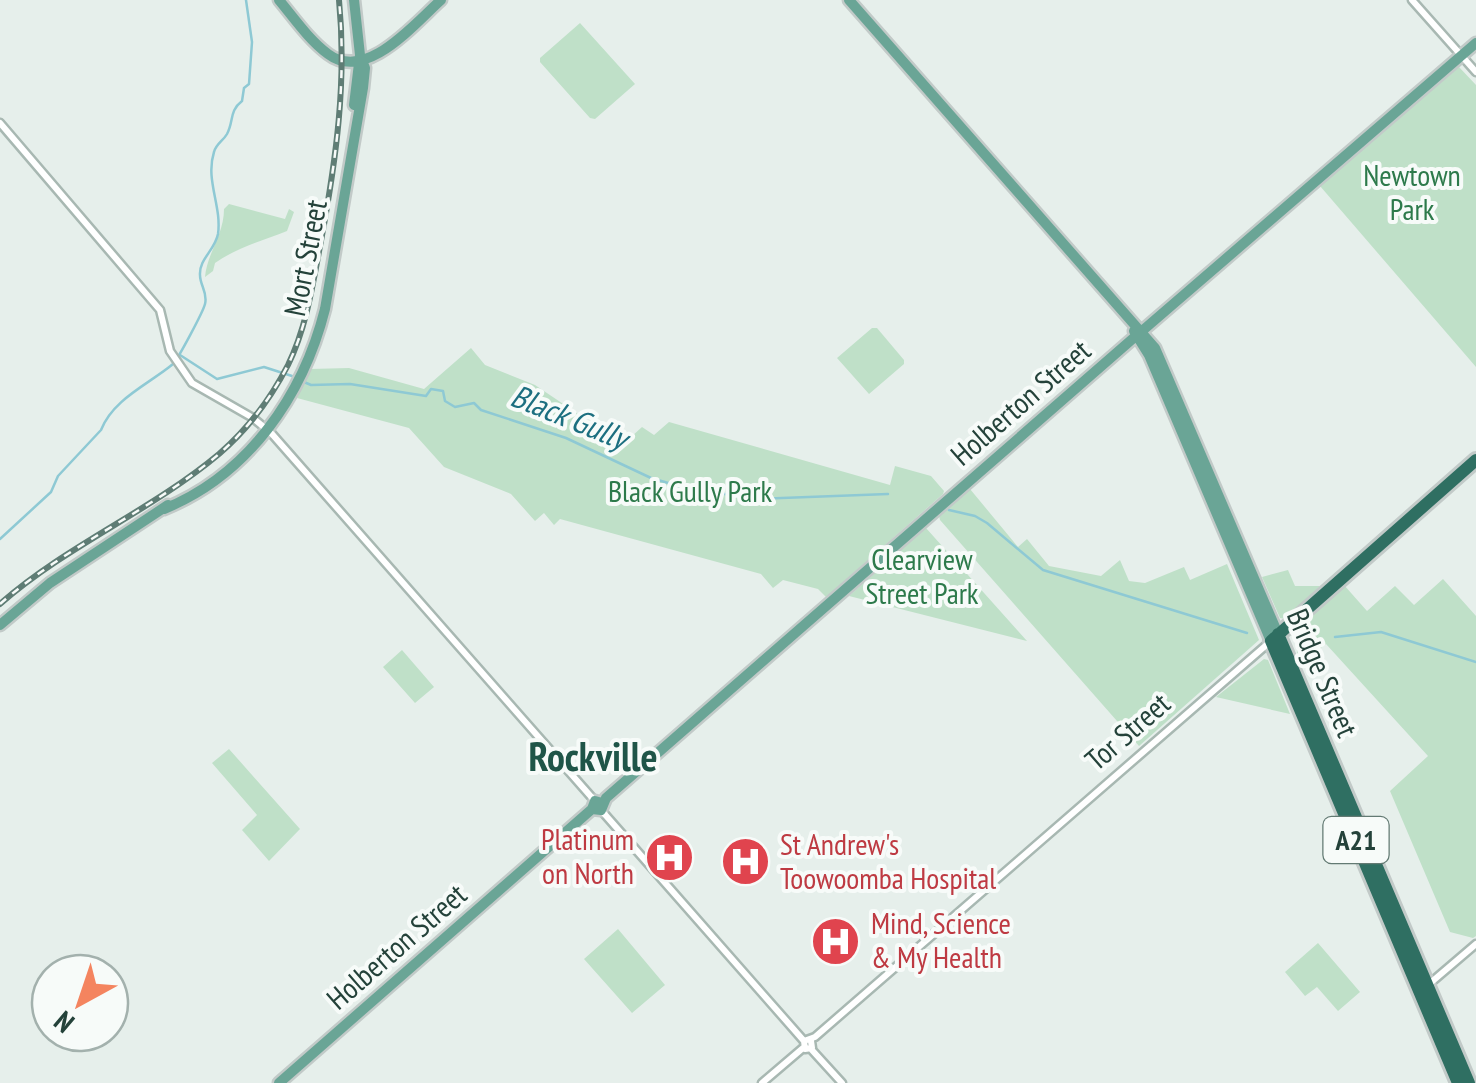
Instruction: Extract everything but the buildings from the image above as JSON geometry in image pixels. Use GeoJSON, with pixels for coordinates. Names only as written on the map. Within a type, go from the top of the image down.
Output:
{"type":"FeatureCollection","features":[{"type":"Feature","properties":{"kind":"highway","name":"Tor Street"},"geometry":{"type":"LineString","coordinates":[[1275,638],[1476,460]]}},
{"type":"Feature","properties":{"kind":"highway"},"geometry":{"type":"LineString","coordinates":[[1260,651],[1282,656],[1294,621]]}},
{"type":"Feature","properties":{"kind":"highway","name":"Bridge Street"},"geometry":{"type":"LineString","coordinates":[[1275,638],[1423,988],[1458,1083]]}},
{"type":"Feature","properties":{"kind":"highway","name":"Bridge Street"},"geometry":{"type":"LineString","coordinates":[[1423,988],[1469,1083]]}},
{"type":"Feature","properties":{"kind":"main road"},"geometry":{"type":"LineString","coordinates":[[279,0],[329,55],[361,58],[392,44]]}},
{"type":"Feature","properties":{"kind":"main road","name":"Mort Street"},"geometry":{"type":"LineString","coordinates":[[0,625],[50,583],[164,509],[222,477],[265,428],[296,381],[325,309],[365,74],[354,0]]}},
{"type":"Feature","properties":{"kind":"main road"},"geometry":{"type":"LineString","coordinates":[[365,74],[442,0]]}},
{"type":"Feature","properties":{"kind":"main road","name":"Bridge Street"},"geometry":{"type":"LineString","coordinates":[[849,0],[1140,333],[1152,351],[1271,618],[1275,638]]}},
{"type":"Feature","properties":{"kind":"main road","name":"Holberton Street"},"geometry":{"type":"LineString","coordinates":[[279,1083],[1476,43]]}},
{"type":"Feature","properties":{"kind":"main road","name":"Mort Street"},"geometry":{"type":"LineString","coordinates":[[352,140],[361,58]]}},
{"type":"Feature","properties":{"kind":"main road"},"geometry":{"type":"LineString","coordinates":[[1118,351],[1135,344],[1152,351],[1158,317]]}},
{"type":"Feature","properties":{"kind":"main road","name":"Bridge Street"},"geometry":{"type":"LineString","coordinates":[[1152,351],[1275,638]]}},
{"type":"Feature","properties":{"kind":"main road"},"geometry":{"type":"LineString","coordinates":[[1271,618],[1294,621]]}},
{"type":"Feature","properties":{"kind":"street"},"geometry":{"type":"LineString","coordinates":[[1412,0],[1476,72]]}},
{"type":"Feature","properties":{"kind":"street"},"geometry":{"type":"LineString","coordinates":[[0,123],[160,310],[172,354],[196,386],[265,428],[842,1083]]}},
{"type":"Feature","properties":{"kind":"street","name":"Tor Street"},"geometry":{"type":"LineString","coordinates":[[762,1083],[1275,638]]}},
{"type":"Feature","properties":{"kind":"street"},"geometry":{"type":"LineString","coordinates":[[1423,988],[1476,944]]}},
{"type":"Feature","properties":{"kind":"green space"},"geometry":{"type":"Polygon","coordinates":[[[580,23],[635,84],[595,119],[540,62],[580,23]]]}},
{"type":"Feature","properties":{"kind":"green space","name":"Newtown Park"},"geometry":{"type":"Polygon","coordinates":[[[1459,67],[1476,85],[1476,367],[1320,186],[1459,67]]]}},
{"type":"Feature","properties":{"kind":"green space"},"geometry":{"type":"Polygon","coordinates":[[[229,204],[285,219],[289,209],[294,212],[287,231],[223,258],[205,277],[224,209],[229,204]]]}},
{"type":"Feature","properties":{"kind":"green space"},"geometry":{"type":"Polygon","coordinates":[[[877,328],[904,364],[869,394],[837,358],[877,328]]]}},
{"type":"Feature","properties":{"kind":"green space","name":"Black Gully Park"},"geometry":{"type":"Polygon","coordinates":[[[471,348],[485,365],[535,385],[599,428],[631,437],[642,427],[654,435],[669,422],[890,485],[895,466],[931,476],[944,491],[826,597],[818,589],[783,580],[773,588],[761,574],[560,519],[554,525],[544,513],[535,521],[511,494],[444,467],[409,428],[297,398],[310,369],[349,368],[424,389],[471,348]]]}},
{"type":"Feature","properties":{"kind":"green space"},"geometry":{"type":"Polygon","coordinates":[[[970,489],[1018,547],[1027,539],[1049,566],[1101,576],[1120,560],[1129,581],[1145,583],[1184,567],[1190,580],[1227,564],[1259,640],[1139,746],[940,520],[939,516],[970,489]]]}},
{"type":"Feature","properties":{"kind":"green space","name":"Clearview Street Park"},"geometry":{"type":"Polygon","coordinates":[[[926,528],[1027,641],[849,596],[926,528]]]}},
{"type":"Feature","properties":{"kind":"green space"},"geometry":{"type":"Polygon","coordinates":[[[1288,570],[1295,586],[1320,586],[1285,619],[1280,618],[1262,577],[1288,570]]]}},
{"type":"Feature","properties":{"kind":"green space"},"geometry":{"type":"Polygon","coordinates":[[[1443,579],[1476,616],[1473,938],[1450,932],[1390,791],[1428,756],[1326,644],[1300,665],[1297,652],[1308,620],[1344,585],[1367,611],[1395,586],[1414,605],[1443,579]]]}},
{"type":"Feature","properties":{"kind":"green space"},"geometry":{"type":"Polygon","coordinates":[[[402,650],[434,687],[415,703],[383,667],[402,650]]]}},
{"type":"Feature","properties":{"kind":"green space"},"geometry":{"type":"Polygon","coordinates":[[[1264,659],[1268,660],[1290,714],[1216,697],[1264,659]]]}},
{"type":"Feature","properties":{"kind":"green space"},"geometry":{"type":"Polygon","coordinates":[[[229,749],[300,829],[269,861],[242,830],[257,815],[212,763],[229,749]]]}},
{"type":"Feature","properties":{"kind":"green space"},"geometry":{"type":"Polygon","coordinates":[[[618,929],[665,985],[632,1013],[584,959],[618,929]]]}},
{"type":"Feature","properties":{"kind":"green space"},"geometry":{"type":"Polygon","coordinates":[[[1318,943],[1360,992],[1338,1011],[1317,987],[1305,996],[1285,972],[1318,943]]]}},
{"type":"Feature","properties":{"kind":"waterway"},"geometry":{"type":"LineString","coordinates":[[0,539],[51,492],[58,476],[101,430],[114,409],[173,364],[203,309],[200,269],[216,240],[219,224],[212,162],[249,84],[252,42],[246,0]]}},
{"type":"Feature","properties":{"kind":"waterway","name":"Black Gully"},"geometry":{"type":"LineString","coordinates":[[180,355],[217,379],[264,367],[292,376]]}},
{"type":"Feature","properties":{"kind":"waterway","name":"Black Gully"},"geometry":{"type":"LineString","coordinates":[[304,382],[350,384],[426,396],[431,389],[443,391],[445,401],[455,407],[474,403],[481,410],[566,438],[651,478],[682,487],[755,499],[888,494]]}},
{"type":"Feature","properties":{"kind":"waterway","name":"Black Gully"},"geometry":{"type":"LineString","coordinates":[[949,510],[987,523],[1043,570],[1247,633]]}},
{"type":"Feature","properties":{"kind":"waterway"},"geometry":{"type":"LineString","coordinates":[[1335,637],[1381,632],[1476,662]]}},
{"type":"Feature","properties":{"kind":"railway"},"geometry":{"type":"LineString","coordinates":[[0,604],[53,564],[166,493],[219,454],[249,424],[281,377],[305,320],[331,181],[341,91],[339,0]]}},
{"type":"Feature","properties":{"kind":"place","name":"Platinum on North"},"geometry":{"type":"Point","coordinates":[669,857]}},
{"type":"Feature","properties":{"kind":"place","name":"St Andrew's Toowoomba Hospital"},"geometry":{"type":"Point","coordinates":[745,862]}},
{"type":"Feature","properties":{"kind":"place","name":"Mind, Science & My Health"},"geometry":{"type":"Point","coordinates":[836,941]}},
{"type":"Feature","properties":{"kind":"district","name":"Rockville"},"geometry":{"type":"Point","coordinates":[593,757]}}]}
